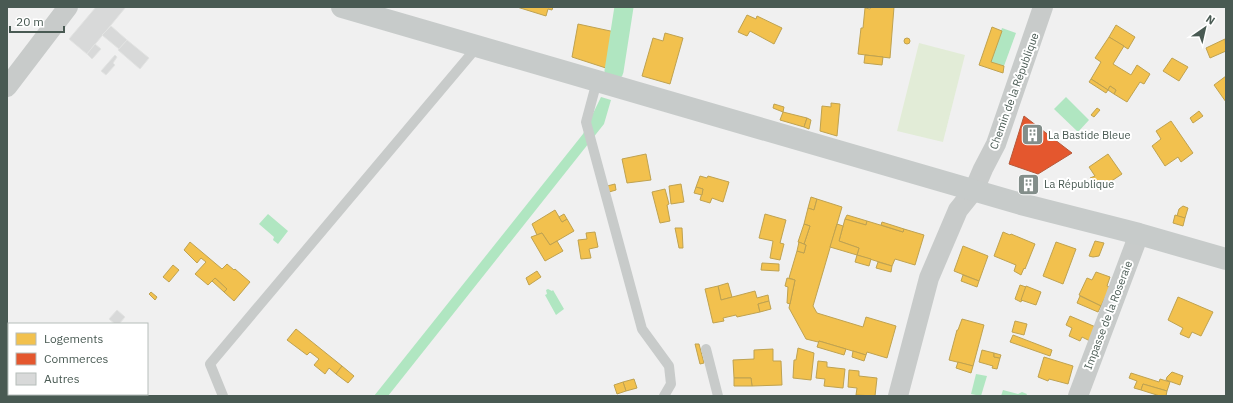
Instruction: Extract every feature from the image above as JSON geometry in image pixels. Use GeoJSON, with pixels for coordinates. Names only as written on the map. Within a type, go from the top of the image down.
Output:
{"type":"FeatureCollection","features":[{"type":"Feature","properties":{"kind":"main road"},"geometry":{"type":"LineString","coordinates":[[342,7],[1021,204],[1139,234],[1226,259]]}},
{"type":"Feature","properties":{"kind":"street"},"geometry":{"type":"LineString","coordinates":[[7,87],[68,7]]}},
{"type":"Feature","properties":{"kind":"street","name":"Chemin de la République"},"geometry":{"type":"LineString","coordinates":[[898,396],[929,278],[958,210],[974,190],[996,144],[1038,9]]}},
{"type":"Feature","properties":{"kind":"street","name":"Impasse de la Roseraie"},"geometry":{"type":"LineString","coordinates":[[1078,396],[1139,234]]}},
{"type":"Feature","properties":{"kind":"lane"},"geometry":{"type":"LineString","coordinates":[[223,396],[210,364],[477,47]]}},
{"type":"Feature","properties":{"kind":"lane"},"geometry":{"type":"LineString","coordinates":[[597,81],[586,122],[642,329],[669,366],[671,384],[664,396]]}},
{"type":"Feature","properties":{"kind":"lane"},"geometry":{"type":"LineString","coordinates":[[706,349],[718,396]]}},
{"type":"Feature","properties":{"kind":"shaded area"},"geometry":{"type":"Polygon","coordinates":[[[1002,28],[1016,33],[1004,66],[991,62],[1002,28]]]}},
{"type":"Feature","properties":{"kind":"shaded area"},"geometry":{"type":"Polygon","coordinates":[[[919,43],[965,55],[943,142],[897,131],[919,43]]]}},
{"type":"Feature","properties":{"kind":"shaded area"},"geometry":{"type":"Polygon","coordinates":[[[601,97],[611,100],[604,124],[388,396],[374,396],[583,134],[601,97]]]}},
{"type":"Feature","properties":{"kind":"shaded area"},"geometry":{"type":"Polygon","coordinates":[[[1066,97],[1089,120],[1078,132],[1054,109],[1066,97]]]}},
{"type":"Feature","properties":{"kind":"shaded area"},"geometry":{"type":"Polygon","coordinates":[[[268,214],[288,231],[278,244],[273,240],[274,237],[259,224],[268,214]]]}},
{"type":"Feature","properties":{"kind":"shaded area"},"geometry":{"type":"Polygon","coordinates":[[[546,290],[553,290],[564,309],[556,315],[545,295],[547,294],[546,290]]]}},
{"type":"Feature","properties":{"kind":"shaded area"},"geometry":{"type":"Polygon","coordinates":[[[976,374],[987,376],[981,396],[971,394],[976,374]]]}},
{"type":"Feature","properties":{"kind":"shaded area"},"geometry":{"type":"Polygon","coordinates":[[[1003,390],[1018,394],[1022,392],[1027,394],[1026,396],[1001,396],[1003,390]]]}},
{"type":"Feature","properties":{"kind":"building: Logements"},"geometry":{"type":"Polygon","coordinates":[[[517,7],[553,7],[552,10],[548,9],[546,16],[517,7]]]}},
{"type":"Feature","properties":{"kind":"building: Logements"},"geometry":{"type":"Polygon","coordinates":[[[871,7],[894,7],[890,58],[858,54],[865,8],[870,9],[871,7]]]}},
{"type":"Feature","properties":{"kind":"building: Logements"},"geometry":{"type":"Polygon","coordinates":[[[747,15],[756,19],[757,16],[782,28],[774,44],[750,31],[747,36],[738,32],[747,15]]]}},
{"type":"Feature","properties":{"kind":"building: Logements"},"geometry":{"type":"Polygon","coordinates":[[[578,24],[615,32],[609,69],[572,57],[578,24]]]}},
{"type":"Feature","properties":{"kind":"building: Logements"},"geometry":{"type":"Polygon","coordinates":[[[1116,25],[1135,37],[1128,49],[1109,37],[1116,25]]]}},
{"type":"Feature","properties":{"kind":"building: Logements"},"geometry":{"type":"Polygon","coordinates":[[[992,27],[1002,31],[991,62],[1004,66],[1003,73],[979,65],[992,27]]]}},
{"type":"Feature","properties":{"kind":"building: Logements"},"geometry":{"type":"Polygon","coordinates":[[[665,33],[683,38],[670,84],[642,76],[653,38],[663,41],[665,33]]]}},
{"type":"Feature","properties":{"kind":"building: Logements"},"geometry":{"type":"Polygon","coordinates":[[[1109,37],[1124,46],[1113,64],[1131,75],[1137,65],[1150,74],[1144,84],[1140,82],[1127,102],[1114,94],[1116,90],[1110,86],[1108,90],[1091,79],[1101,62],[1095,58],[1109,37]]]}},
{"type":"Feature","properties":{"kind":"building: Logements"},"geometry":{"type":"Polygon","coordinates":[[[907,38],[910,41],[907,44],[904,41],[907,38]]]}},
{"type":"Feature","properties":{"kind":"building: Logements"},"geometry":{"type":"Polygon","coordinates":[[[1225,39],[1226,51],[1210,58],[1206,48],[1225,39]]]}},
{"type":"Feature","properties":{"kind":"building: Logements"},"geometry":{"type":"Polygon","coordinates":[[[865,55],[883,57],[882,65],[864,63],[865,55]]]}},
{"type":"Feature","properties":{"kind":"building: Logements"},"geometry":{"type":"Polygon","coordinates":[[[1172,58],[1188,67],[1179,81],[1163,71],[1172,58]]]}},
{"type":"Feature","properties":{"kind":"building: Logements"},"geometry":{"type":"Polygon","coordinates":[[[1226,76],[1226,102],[1214,85],[1226,76]]]}},
{"type":"Feature","properties":{"kind":"building: Logements"},"geometry":{"type":"Polygon","coordinates":[[[1091,79],[1108,90],[1106,93],[1089,82],[1091,79]]]}},
{"type":"Feature","properties":{"kind":"building: Logements"},"geometry":{"type":"Polygon","coordinates":[[[1110,86],[1116,90],[1114,94],[1108,90],[1110,86]]]}},
{"type":"Feature","properties":{"kind":"building: Logements"},"geometry":{"type":"Polygon","coordinates":[[[831,103],[840,104],[837,136],[820,131],[822,106],[831,107],[831,103]]]}},
{"type":"Feature","properties":{"kind":"building: Logements"},"geometry":{"type":"Polygon","coordinates":[[[774,104],[784,107],[783,112],[773,108],[774,104]]]}},
{"type":"Feature","properties":{"kind":"building: Logements"},"geometry":{"type":"Polygon","coordinates":[[[1097,108],[1100,110],[1094,117],[1091,115],[1097,108]]]}},
{"type":"Feature","properties":{"kind":"building: Logements"},"geometry":{"type":"Polygon","coordinates":[[[1199,111],[1203,116],[1193,123],[1190,118],[1199,111]]]}},
{"type":"Feature","properties":{"kind":"building: Logements"},"geometry":{"type":"Polygon","coordinates":[[[783,112],[807,118],[804,127],[780,120],[783,112]]]}},
{"type":"Feature","properties":{"kind":"building: Logements"},"geometry":{"type":"Polygon","coordinates":[[[807,118],[811,120],[809,129],[804,127],[807,118]]]}},
{"type":"Feature","properties":{"kind":"building: Logements"},"geometry":{"type":"Polygon","coordinates":[[[1171,121],[1193,153],[1181,162],[1178,157],[1165,166],[1152,146],[1161,139],[1156,131],[1171,121]]]}},
{"type":"Feature","properties":{"kind":"building: Logements"},"geometry":{"type":"Polygon","coordinates":[[[646,154],[651,180],[627,183],[622,159],[646,154]]]}},
{"type":"Feature","properties":{"kind":"building: Logements"},"geometry":{"type":"Polygon","coordinates":[[[1108,154],[1122,174],[1098,190],[1090,178],[1095,176],[1089,167],[1108,154]]]}},
{"type":"Feature","properties":{"kind":"building: Logements"},"geometry":{"type":"Polygon","coordinates":[[[700,176],[707,178],[708,176],[729,182],[723,202],[712,198],[710,203],[700,200],[703,189],[696,187],[700,176]]]}},
{"type":"Feature","properties":{"kind":"building: Logements","name":"La République"},"geometry":{"type":"Polygon","coordinates":[[[1024,179],[1034,182],[1032,188],[1022,185],[1024,179]]]}},
{"type":"Feature","properties":{"kind":"building: Logements"},"geometry":{"type":"Polygon","coordinates":[[[615,184],[616,190],[609,192],[607,186],[615,184]]]}},
{"type":"Feature","properties":{"kind":"building: Logements"},"geometry":{"type":"Polygon","coordinates":[[[681,184],[684,202],[671,204],[669,186],[681,184]]]}},
{"type":"Feature","properties":{"kind":"building: Logements"},"geometry":{"type":"Polygon","coordinates":[[[696,187],[703,189],[702,195],[694,193],[696,187]]]}},
{"type":"Feature","properties":{"kind":"building: Logements"},"geometry":{"type":"Polygon","coordinates":[[[665,189],[669,204],[667,205],[670,221],[660,223],[652,192],[665,189]]]}},
{"type":"Feature","properties":{"kind":"building: Logements"},"geometry":{"type":"Polygon","coordinates":[[[811,197],[817,199],[814,210],[808,208],[811,197]]]}},
{"type":"Feature","properties":{"kind":"building: Logements"},"geometry":{"type":"Polygon","coordinates":[[[817,199],[842,207],[813,306],[817,313],[863,327],[866,317],[896,326],[887,358],[867,352],[866,355],[819,341],[806,339],[789,308],[795,280],[789,278],[797,251],[804,253],[806,245],[804,244],[810,226],[804,224],[808,208],[814,210],[817,199]]]}},
{"type":"Feature","properties":{"kind":"building: Logements"},"geometry":{"type":"Polygon","coordinates":[[[1183,206],[1188,208],[1185,218],[1177,216],[1179,209],[1183,206]]]}},
{"type":"Feature","properties":{"kind":"building: Logements"},"geometry":{"type":"Polygon","coordinates":[[[555,210],[562,222],[567,219],[574,231],[550,245],[542,233],[537,235],[532,224],[555,210]]]}},
{"type":"Feature","properties":{"kind":"building: Logements"},"geometry":{"type":"Polygon","coordinates":[[[564,214],[567,219],[562,222],[559,217],[564,214]]]}},
{"type":"Feature","properties":{"kind":"building: Logements"},"geometry":{"type":"Polygon","coordinates":[[[765,214],[786,220],[780,243],[784,244],[780,260],[770,258],[773,241],[759,238],[765,214]]]}},
{"type":"Feature","properties":{"kind":"building: Logements"},"geometry":{"type":"Polygon","coordinates":[[[847,215],[867,221],[866,225],[845,219],[847,215]]]}},
{"type":"Feature","properties":{"kind":"building: Logements"},"geometry":{"type":"Polygon","coordinates":[[[1175,215],[1185,218],[1183,226],[1173,223],[1175,215]]]}},
{"type":"Feature","properties":{"kind":"building: Logements"},"geometry":{"type":"Polygon","coordinates":[[[845,219],[866,225],[867,221],[903,232],[904,229],[924,235],[915,265],[895,259],[892,266],[857,255],[859,248],[839,241],[845,219]]]}},
{"type":"Feature","properties":{"kind":"building: Logements"},"geometry":{"type":"Polygon","coordinates":[[[882,222],[904,229],[903,232],[881,225],[882,222]]]}},
{"type":"Feature","properties":{"kind":"building: Logements"},"geometry":{"type":"Polygon","coordinates":[[[804,224],[810,226],[804,244],[798,242],[804,224]]]}},
{"type":"Feature","properties":{"kind":"building: Logements"},"geometry":{"type":"Polygon","coordinates":[[[837,224],[843,226],[839,241],[859,248],[857,255],[830,247],[837,224]]]}},
{"type":"Feature","properties":{"kind":"building: Logements"},"geometry":{"type":"Polygon","coordinates":[[[675,228],[682,228],[683,248],[679,248],[675,228]]]}},
{"type":"Feature","properties":{"kind":"building: Logements"},"geometry":{"type":"Polygon","coordinates":[[[595,232],[598,247],[589,249],[591,258],[581,259],[578,240],[587,239],[586,233],[595,232]]]}},
{"type":"Feature","properties":{"kind":"building: Logements"},"geometry":{"type":"Polygon","coordinates":[[[1003,232],[1035,244],[1021,275],[1014,271],[1016,265],[994,256],[1003,232]]]}},
{"type":"Feature","properties":{"kind":"building: Logements"},"geometry":{"type":"Polygon","coordinates":[[[542,233],[550,245],[557,241],[563,251],[545,261],[531,237],[542,233]]]}},
{"type":"Feature","properties":{"kind":"building: Logements"},"geometry":{"type":"Polygon","coordinates":[[[1095,241],[1104,243],[1099,256],[1089,256],[1095,241]]]}},
{"type":"Feature","properties":{"kind":"building: Logements"},"geometry":{"type":"Polygon","coordinates":[[[190,242],[222,269],[227,264],[250,282],[234,301],[224,292],[227,289],[215,278],[208,285],[195,274],[206,262],[201,258],[197,263],[184,250],[190,242]]]}},
{"type":"Feature","properties":{"kind":"building: Logements"},"geometry":{"type":"Polygon","coordinates":[[[799,242],[806,245],[804,253],[797,251],[799,242]]]}},
{"type":"Feature","properties":{"kind":"building: Logements"},"geometry":{"type":"Polygon","coordinates":[[[1056,242],[1076,249],[1063,284],[1043,276],[1056,242]]]}},
{"type":"Feature","properties":{"kind":"building: Logements"},"geometry":{"type":"Polygon","coordinates":[[[963,246],[988,256],[979,281],[954,271],[963,246]]]}},
{"type":"Feature","properties":{"kind":"building: Logements"},"geometry":{"type":"Polygon","coordinates":[[[857,255],[871,259],[869,266],[855,262],[857,255]]]}},
{"type":"Feature","properties":{"kind":"building: Logements"},"geometry":{"type":"Polygon","coordinates":[[[878,262],[892,266],[891,272],[876,268],[878,262]]]}},
{"type":"Feature","properties":{"kind":"building: Logements"},"geometry":{"type":"Polygon","coordinates":[[[762,263],[779,264],[779,271],[761,270],[762,263]]]}},
{"type":"Feature","properties":{"kind":"building: Logements"},"geometry":{"type":"Polygon","coordinates":[[[173,265],[179,270],[169,282],[163,277],[173,265]]]}},
{"type":"Feature","properties":{"kind":"building: Logements"},"geometry":{"type":"Polygon","coordinates":[[[537,271],[541,277],[529,285],[526,278],[537,271]]]}},
{"type":"Feature","properties":{"kind":"building: Logements"},"geometry":{"type":"Polygon","coordinates":[[[1096,272],[1110,277],[1107,286],[1110,287],[1101,306],[1079,295],[1087,278],[1092,280],[1096,272]]]}},
{"type":"Feature","properties":{"kind":"building: Logements"},"geometry":{"type":"Polygon","coordinates":[[[963,275],[979,281],[977,287],[961,281],[963,275]]]}},
{"type":"Feature","properties":{"kind":"building: Logements"},"geometry":{"type":"Polygon","coordinates":[[[215,278],[227,289],[224,292],[212,281],[215,278]]]}},
{"type":"Feature","properties":{"kind":"building: Logements"},"geometry":{"type":"Polygon","coordinates":[[[787,278],[795,280],[790,304],[787,303],[788,287],[785,286],[787,278]]]}},
{"type":"Feature","properties":{"kind":"building: Logements"},"geometry":{"type":"Polygon","coordinates":[[[728,283],[732,297],[721,300],[718,286],[728,283]]]}},
{"type":"Feature","properties":{"kind":"building: Logements"},"geometry":{"type":"Polygon","coordinates":[[[1020,285],[1026,287],[1021,302],[1015,299],[1020,285]]]}},
{"type":"Feature","properties":{"kind":"building: Logements"},"geometry":{"type":"Polygon","coordinates":[[[718,286],[721,300],[755,291],[757,298],[768,295],[769,301],[758,304],[760,312],[737,317],[736,315],[723,318],[724,321],[713,323],[705,289],[718,286]]]}},
{"type":"Feature","properties":{"kind":"building: Logements"},"geometry":{"type":"Polygon","coordinates":[[[1026,286],[1041,292],[1036,305],[1021,300],[1026,286]]]}},
{"type":"Feature","properties":{"kind":"building: Logements"},"geometry":{"type":"Polygon","coordinates":[[[151,292],[157,297],[155,300],[149,294],[151,292]]]}},
{"type":"Feature","properties":{"kind":"building: Logements"},"geometry":{"type":"Polygon","coordinates":[[[1080,296],[1101,306],[1098,312],[1077,303],[1080,296]]]}},
{"type":"Feature","properties":{"kind":"building: Logements"},"geometry":{"type":"Polygon","coordinates":[[[1178,297],[1213,312],[1201,336],[1192,332],[1189,338],[1180,334],[1183,328],[1168,320],[1178,297]]]}},
{"type":"Feature","properties":{"kind":"building: Logements"},"geometry":{"type":"Polygon","coordinates":[[[769,301],[771,309],[760,312],[758,304],[769,301]]]}},
{"type":"Feature","properties":{"kind":"building: Logements"},"geometry":{"type":"Polygon","coordinates":[[[1070,316],[1098,328],[1092,342],[1082,337],[1080,341],[1069,336],[1072,328],[1066,325],[1070,316]]]}},
{"type":"Feature","properties":{"kind":"building: Logements"},"geometry":{"type":"Polygon","coordinates":[[[962,319],[984,325],[973,366],[949,360],[957,330],[962,319]]]}},
{"type":"Feature","properties":{"kind":"building: Logements"},"geometry":{"type":"Polygon","coordinates":[[[1015,321],[1027,324],[1024,335],[1012,332],[1015,321]]]}},
{"type":"Feature","properties":{"kind":"building: Logements"},"geometry":{"type":"Polygon","coordinates":[[[296,329],[342,366],[336,374],[329,368],[325,374],[314,365],[319,359],[310,352],[307,355],[287,340],[296,329]]]}},
{"type":"Feature","properties":{"kind":"building: Logements"},"geometry":{"type":"Polygon","coordinates":[[[1013,335],[1052,350],[1050,356],[1010,342],[1013,335]]]}},
{"type":"Feature","properties":{"kind":"building: Logements"},"geometry":{"type":"Polygon","coordinates":[[[819,341],[846,349],[844,355],[817,347],[819,341]]]}},
{"type":"Feature","properties":{"kind":"building: Logements"},"geometry":{"type":"Polygon","coordinates":[[[695,344],[699,344],[704,363],[700,364],[695,344]]]}},
{"type":"Feature","properties":{"kind":"building: Logements"},"geometry":{"type":"Polygon","coordinates":[[[798,348],[814,353],[811,380],[793,378],[794,360],[796,360],[798,348]]]}},
{"type":"Feature","properties":{"kind":"building: Logements"},"geometry":{"type":"Polygon","coordinates":[[[773,349],[773,361],[781,361],[782,385],[752,386],[751,378],[734,378],[733,360],[754,359],[754,350],[773,349]]]}},
{"type":"Feature","properties":{"kind":"building: Logements"},"geometry":{"type":"Polygon","coordinates":[[[982,350],[994,353],[994,357],[1000,358],[997,369],[992,368],[993,366],[979,362],[982,350]]]}},
{"type":"Feature","properties":{"kind":"building: Logements"},"geometry":{"type":"Polygon","coordinates":[[[853,351],[866,355],[864,361],[852,357],[853,351]]]}},
{"type":"Feature","properties":{"kind":"building: Logements"},"geometry":{"type":"Polygon","coordinates":[[[994,353],[1001,355],[1000,358],[994,357],[994,353]]]}},
{"type":"Feature","properties":{"kind":"building: Logements"},"geometry":{"type":"Polygon","coordinates":[[[1044,357],[1073,366],[1068,384],[1049,379],[1048,381],[1038,377],[1044,357]]]}},
{"type":"Feature","properties":{"kind":"building: Logements"},"geometry":{"type":"Polygon","coordinates":[[[818,361],[827,362],[827,367],[845,369],[843,388],[824,386],[825,379],[816,378],[818,361]]]}},
{"type":"Feature","properties":{"kind":"building: Logements"},"geometry":{"type":"Polygon","coordinates":[[[958,362],[973,366],[971,373],[956,368],[958,362]]]}},
{"type":"Feature","properties":{"kind":"building: Logements"},"geometry":{"type":"Polygon","coordinates":[[[342,366],[354,376],[348,383],[336,374],[342,366]]]}},
{"type":"Feature","properties":{"kind":"building: Logements"},"geometry":{"type":"Polygon","coordinates":[[[849,370],[859,371],[859,376],[877,378],[875,396],[856,395],[857,388],[848,387],[849,370]]]}},
{"type":"Feature","properties":{"kind":"building: Logements"},"geometry":{"type":"Polygon","coordinates":[[[1172,372],[1183,376],[1180,385],[1166,380],[1172,372]]]}},
{"type":"Feature","properties":{"kind":"building: Logements"},"geometry":{"type":"Polygon","coordinates":[[[1131,373],[1159,382],[1160,379],[1170,382],[1167,391],[1143,384],[1141,390],[1134,388],[1137,381],[1129,378],[1131,373]]]}},
{"type":"Feature","properties":{"kind":"building: Logements"},"geometry":{"type":"Polygon","coordinates":[[[734,378],[751,378],[752,386],[734,386],[734,378]]]}},
{"type":"Feature","properties":{"kind":"building: Logements"},"geometry":{"type":"Polygon","coordinates":[[[634,379],[637,388],[626,391],[623,382],[634,379]]]}},
{"type":"Feature","properties":{"kind":"building: Logements"},"geometry":{"type":"Polygon","coordinates":[[[623,382],[626,391],[617,394],[614,385],[623,382]]]}},
{"type":"Feature","properties":{"kind":"building: Logements"},"geometry":{"type":"Polygon","coordinates":[[[1143,384],[1167,391],[1166,396],[1160,396],[1141,390],[1143,384]]]}},
{"type":"Feature","properties":{"kind":"building: Commerces","name":"La Bastide Bleue"},"geometry":{"type":"Polygon","coordinates":[[[1024,116],[1072,153],[1038,174],[1009,164],[1024,116]]]}},
{"type":"Feature","properties":{"kind":"building: Autres"},"geometry":{"type":"Polygon","coordinates":[[[96,7],[125,8],[87,54],[69,39],[96,7]]]}},
{"type":"Feature","properties":{"kind":"building: Autres"},"geometry":{"type":"Polygon","coordinates":[[[111,26],[127,40],[119,49],[102,35],[111,26]]]}},
{"type":"Feature","properties":{"kind":"building: Autres"},"geometry":{"type":"Polygon","coordinates":[[[127,40],[149,58],[140,69],[118,50],[127,40]]]}},
{"type":"Feature","properties":{"kind":"building: Autres"},"geometry":{"type":"Polygon","coordinates":[[[95,44],[101,49],[92,59],[87,54],[95,44]]]}},
{"type":"Feature","properties":{"kind":"building: Autres"},"geometry":{"type":"Polygon","coordinates":[[[115,55],[117,57],[113,63],[115,65],[106,75],[101,71],[115,55]]]}},
{"type":"Feature","properties":{"kind":"building: Autres"},"geometry":{"type":"Polygon","coordinates":[[[117,310],[125,317],[120,323],[114,323],[109,319],[117,310]]]}},
{"type":"Feature","properties":{"kind":"waterway"},"geometry":{"type":"LineString","coordinates":[[614,71],[624,7]]}},
{"type":"Feature","properties":{"kind":"place","name":"La Bastide Bleue"},"geometry":{"type":"Point","coordinates":[1033,135]}},
{"type":"Feature","properties":{"kind":"place","name":"La République"},"geometry":{"type":"Point","coordinates":[1028,184]}}]}
